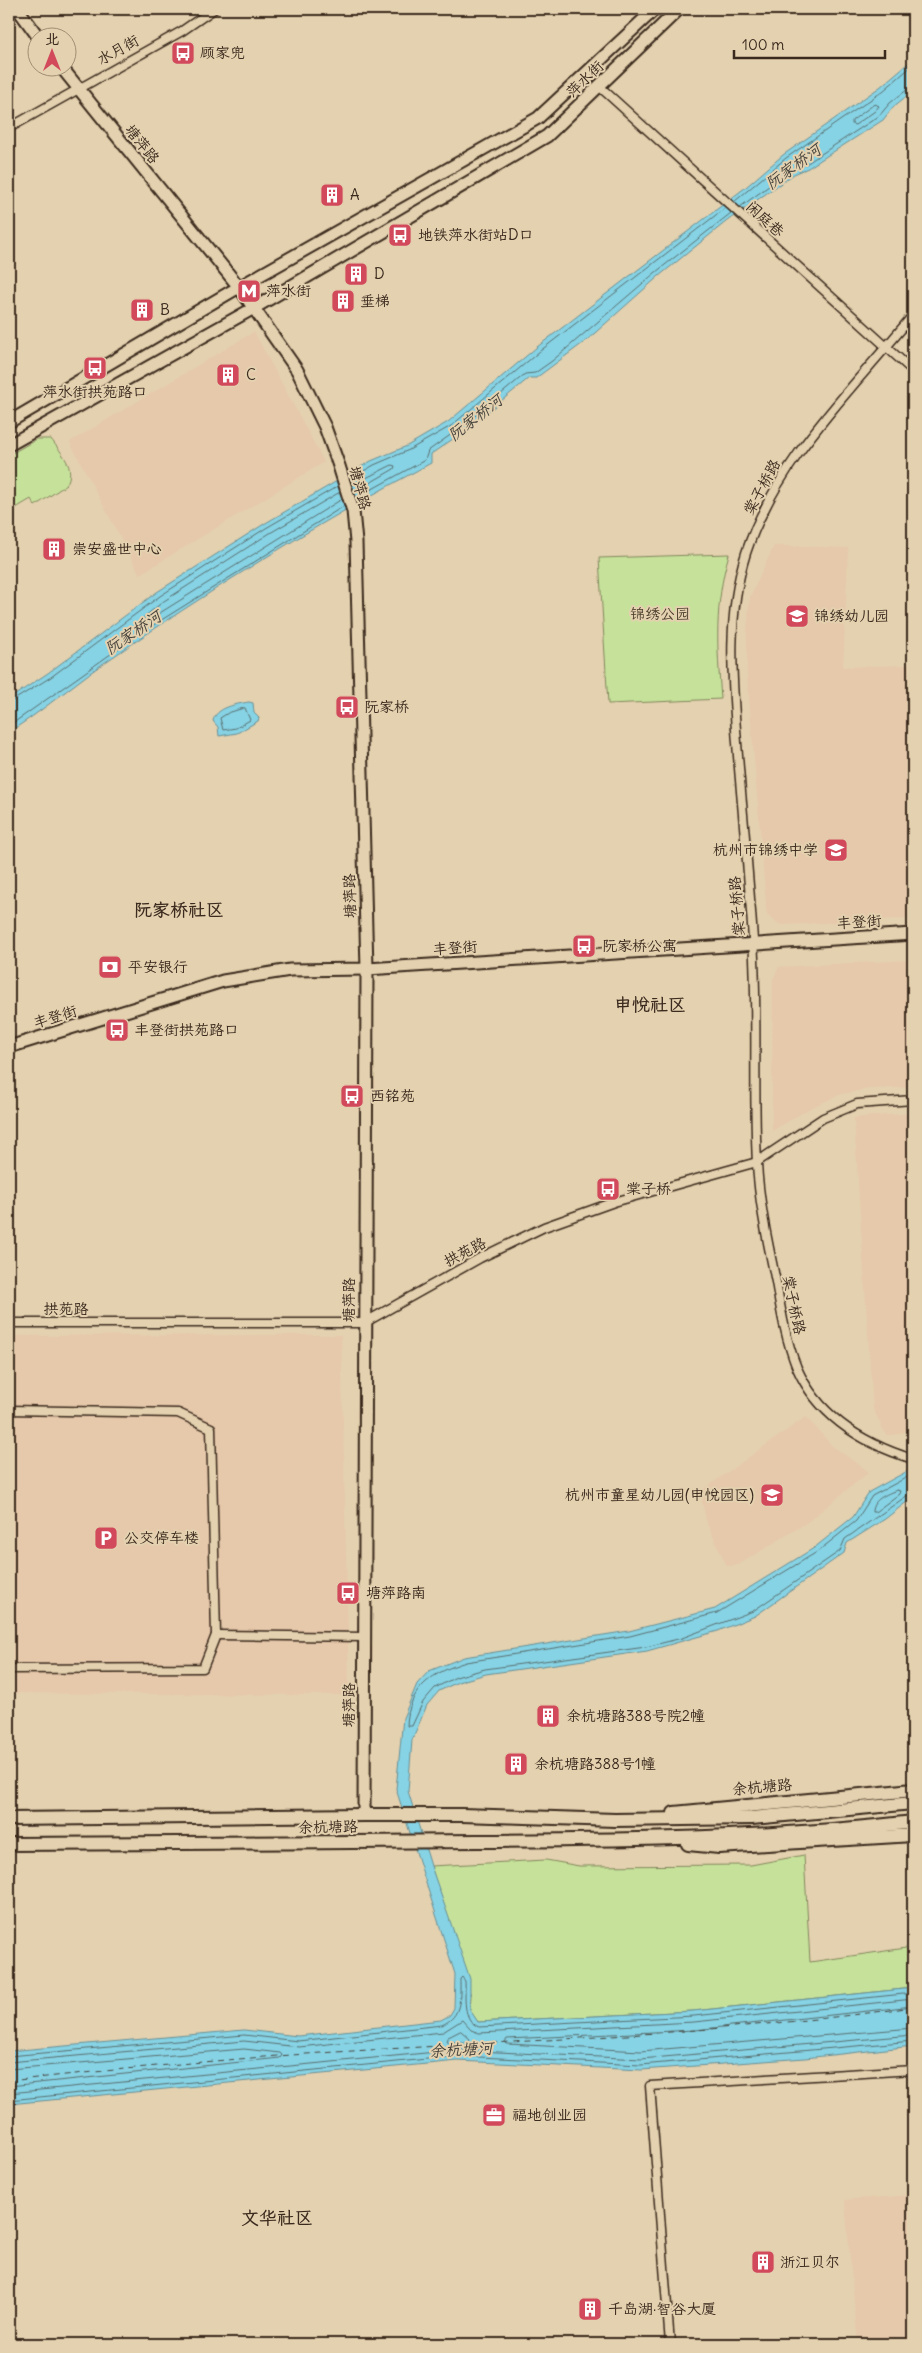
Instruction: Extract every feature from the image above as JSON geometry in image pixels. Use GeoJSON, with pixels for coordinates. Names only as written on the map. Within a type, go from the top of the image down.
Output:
{"type":"FeatureCollection","features":[{"type":"Feature","properties":{"kind":"main road","name":"余杭塘路"},"geometry":{"type":"LineString","coordinates":[[615,1820],[713,1808],[913,1790]]}},
{"type":"Feature","properties":{"kind":"main road","name":"余杭塘路"},"geometry":{"type":"LineString","coordinates":[[9,1819],[364,1815],[615,1820],[752,1818],[913,1803]]}},
{"type":"Feature","properties":{"kind":"main road","name":"余杭塘路"},"geometry":{"type":"LineString","coordinates":[[9,1844],[648,1839],[864,1828],[913,1822]]}},
{"type":"Feature","properties":{"kind":"main road","name":"余杭塘路"},"geometry":{"type":"LineString","coordinates":[[648,1839],[719,1847],[913,1835]]}},
{"type":"Feature","properties":{"kind":"street"},"geometry":{"type":"LineString","coordinates":[[18,9],[32,28]]}},
{"type":"Feature","properties":{"kind":"street","name":"水月街"},"geometry":{"type":"LineString","coordinates":[[9,128],[77,88],[182,31],[214,9]]}},
{"type":"Feature","properties":{"kind":"street","name":"萍水街"},"geometry":{"type":"LineString","coordinates":[[9,422],[239,287],[538,118],[655,9]]}},
{"type":"Feature","properties":{"kind":"street","name":"萍水街"},"geometry":{"type":"LineString","coordinates":[[9,445],[254,308],[547,136],[679,9]]}},
{"type":"Feature","properties":{"kind":"street","name":"塘萍路"},"geometry":{"type":"LineString","coordinates":[[70,78],[239,287],[298,370],[325,428],[353,511],[356,542],[367,969],[364,1323],[364,1815]]}},
{"type":"Feature","properties":{"kind":"street","name":"闲庭巷"},"geometry":{"type":"LineString","coordinates":[[599,86],[913,371]]}},
{"type":"Feature","properties":{"kind":"street","name":"棠子桥路"},"geometry":{"type":"LineString","coordinates":[[913,315],[829,413],[790,462],[760,518],[746,555],[733,615],[732,678],[754,944],[757,1162],[760,1201],[787,1338],[798,1369],[812,1396],[835,1420],[880,1449],[913,1460]]}},
{"type":"Feature","properties":{"kind":"street","name":"丰登街"},"geometry":{"type":"LineString","coordinates":[[9,1047],[223,981],[290,970],[367,969],[913,934]]}},
{"type":"Feature","properties":{"kind":"street","name":"拱苑路"},"geometry":{"type":"LineString","coordinates":[[9,1322],[364,1323],[480,1258],[544,1227],[614,1202],[757,1162],[823,1118],[856,1104],[913,1100]]}},
{"type":"Feature","properties":{"kind":"street"},"geometry":{"type":"LineString","coordinates":[[9,1410],[178,1413],[211,1428],[216,1635],[203,1668],[9,1669]]}},
{"type":"Feature","properties":{"kind":"street"},"geometry":{"type":"LineString","coordinates":[[216,1635],[364,1637]]}},
{"type":"Feature","properties":{"kind":"street"},"geometry":{"type":"LineString","coordinates":[[670,2344],[650,2086],[913,2070]]}},
{"type":"Feature","properties":{"kind":"shaded area"},"geometry":{"type":"Polygon","coordinates":[[[254,332],[324,462],[140,574],[70,442],[254,332]]]}},
{"type":"Feature","properties":{"kind":"shaded area","name":"杭州市锦绣中学"},"geometry":{"type":"Polygon","coordinates":[[[774,546],[848,548],[843,667],[913,665],[913,918],[781,925],[767,915],[747,671],[747,633],[750,598],[774,546]]]}},
{"type":"Feature","properties":{"kind":"shaded area"},"geometry":{"type":"Polygon","coordinates":[[[913,960],[913,1087],[868,1089],[841,1094],[810,1108],[772,1131],[773,980],[779,967],[913,960]]]}},
{"type":"Feature","properties":{"kind":"shaded area"},"geometry":{"type":"Polygon","coordinates":[[[913,1113],[913,1427],[899,1434],[886,1435],[873,1408],[854,1118],[913,1113]]]}},
{"type":"Feature","properties":{"kind":"shaded area"},"geometry":{"type":"Polygon","coordinates":[[[341,1335],[349,1695],[9,1693],[9,1336],[341,1335]]]}},
{"type":"Feature","properties":{"kind":"shaded area","name":"杭州市童星幼儿园(申悦园区)"},"geometry":{"type":"Polygon","coordinates":[[[806,1417],[832,1446],[869,1472],[806,1523],[738,1565],[727,1566],[707,1523],[702,1501],[704,1489],[806,1417]]]}},
{"type":"Feature","properties":{"kind":"shaded area"},"geometry":{"type":"Polygon","coordinates":[[[913,2195],[913,2344],[858,2344],[845,2200],[913,2195]]]}},
{"type":"Feature","properties":{"kind":"green space"},"geometry":{"type":"Polygon","coordinates":[[[37,439],[51,439],[69,467],[69,479],[66,485],[35,506],[31,499],[9,512],[9,455],[37,439]]]}},
{"type":"Feature","properties":{"kind":"green space","name":"锦绣公园"},"geometry":{"type":"Polygon","coordinates":[[[729,554],[721,591],[718,626],[721,699],[608,704],[599,558],[729,554]]]}},
{"type":"Feature","properties":{"kind":"green space"},"geometry":{"type":"Polygon","coordinates":[[[804,1855],[810,1962],[913,1947],[913,1988],[693,2011],[478,2022],[470,2011],[471,1996],[431,1866],[546,1860],[579,1866],[751,1865],[804,1855]]]}},
{"type":"Feature","properties":{"kind":"water","name":"阮家桥河"},"geometry":{"type":"Polygon","coordinates":[[[913,59],[913,91],[893,107],[883,120],[808,168],[794,174],[727,221],[659,276],[587,340],[536,378],[529,378],[466,430],[431,454],[431,463],[304,534],[181,611],[101,665],[9,732],[9,699],[48,673],[157,592],[264,524],[371,461],[407,446],[448,422],[537,347],[746,187],[783,155],[880,87],[913,59]]]}},
{"type":"Feature","properties":{"kind":"water"},"geometry":{"type":"Polygon","coordinates":[[[249,702],[253,703],[254,713],[259,718],[258,721],[237,733],[219,736],[218,727],[213,721],[218,712],[228,707],[249,702]]]}},
{"type":"Feature","properties":{"kind":"water","name":"余杭塘河"},"geometry":{"type":"Polygon","coordinates":[[[913,1468],[913,1497],[885,1519],[847,1543],[844,1553],[755,1616],[718,1631],[647,1651],[486,1674],[458,1682],[439,1691],[427,1705],[412,1740],[408,1791],[431,1866],[470,1979],[470,2010],[478,2022],[693,2011],[913,1988],[913,2046],[805,2058],[641,2070],[458,2061],[9,2104],[9,2051],[244,2030],[298,2036],[441,2020],[450,2015],[454,2008],[455,1974],[396,1789],[403,1718],[417,1684],[429,1671],[464,1657],[629,1631],[715,1609],[814,1548],[853,1517],[869,1492],[913,1468]]]}},
{"type":"Feature","properties":{"kind":"ferry route"},"geometry":{"type":"LineString","coordinates":[[9,2081],[91,2072],[295,2055],[697,2030],[769,2024],[913,2007]]}},
{"type":"Feature","properties":{"kind":"place","name":"顾家兜"},"geometry":{"type":"Point","coordinates":[183,53]}},
{"type":"Feature","properties":{"kind":"place","name":"A"},"geometry":{"type":"Point","coordinates":[332,195]}},
{"type":"Feature","properties":{"kind":"place","name":"地铁萍水街站D口"},"geometry":{"type":"Point","coordinates":[400,235]}},
{"type":"Feature","properties":{"kind":"place","name":"D"},"geometry":{"type":"Point","coordinates":[356,274]}},
{"type":"Feature","properties":{"kind":"place","name":"萍水街"},"geometry":{"type":"Point","coordinates":[249,291]}},
{"type":"Feature","properties":{"kind":"place","name":"垂梯"},"geometry":{"type":"Point","coordinates":[343,301]}},
{"type":"Feature","properties":{"kind":"place","name":"B"},"geometry":{"type":"Point","coordinates":[142,310]}},
{"type":"Feature","properties":{"kind":"place","name":"萍水街拱苑路口"},"geometry":{"type":"Point","coordinates":[95,368]}},
{"type":"Feature","properties":{"kind":"place","name":"C"},"geometry":{"type":"Point","coordinates":[228,375]}},
{"type":"Feature","properties":{"kind":"place","name":"崇安盛世中心"},"geometry":{"type":"Point","coordinates":[54,549]}},
{"type":"Feature","properties":{"kind":"place","name":"锦绣幼儿园"},"geometry":{"type":"Point","coordinates":[797,616]}},
{"type":"Feature","properties":{"kind":"place","name":"阮家桥"},"geometry":{"type":"Point","coordinates":[347,707]}},
{"type":"Feature","properties":{"kind":"place","name":"杭州市锦绣中学"},"geometry":{"type":"Point","coordinates":[836,850]}},
{"type":"Feature","properties":{"kind":"place","name":"阮家桥公寓"},"geometry":{"type":"Point","coordinates":[584,946]}},
{"type":"Feature","properties":{"kind":"place","name":"平安银行"},"geometry":{"type":"Point","coordinates":[110,967]}},
{"type":"Feature","properties":{"kind":"place","name":"丰登街拱苑路口"},"geometry":{"type":"Point","coordinates":[117,1030]}},
{"type":"Feature","properties":{"kind":"place","name":"西铭苑"},"geometry":{"type":"Point","coordinates":[352,1096]}},
{"type":"Feature","properties":{"kind":"place","name":"棠子桥"},"geometry":{"type":"Point","coordinates":[608,1189]}},
{"type":"Feature","properties":{"kind":"place","name":"杭州市童星幼儿园(申悦园区)"},"geometry":{"type":"Point","coordinates":[772,1495]}},
{"type":"Feature","properties":{"kind":"place","name":"公交停车楼"},"geometry":{"type":"Point","coordinates":[106,1538]}},
{"type":"Feature","properties":{"kind":"place","name":"塘萍路南"},"geometry":{"type":"Point","coordinates":[348,1593]}},
{"type":"Feature","properties":{"kind":"place","name":"余杭塘路388号院2幢"},"geometry":{"type":"Point","coordinates":[548,1716]}},
{"type":"Feature","properties":{"kind":"place","name":"余杭塘路388号1幢"},"geometry":{"type":"Point","coordinates":[516,1764]}},
{"type":"Feature","properties":{"kind":"place","name":"福地创业园"},"geometry":{"type":"Point","coordinates":[494,2115]}},
{"type":"Feature","properties":{"kind":"place","name":"浙江贝尔"},"geometry":{"type":"Point","coordinates":[763,2262]}},
{"type":"Feature","properties":{"kind":"place","name":"千岛湖·智谷大厦"},"geometry":{"type":"Point","coordinates":[590,2309]}},
{"type":"Feature","properties":{"kind":"district","name":"阮家桥社区"},"geometry":{"type":"Point","coordinates":[179,910]}},
{"type":"Feature","properties":{"kind":"district","name":"申悦社区"},"geometry":{"type":"Point","coordinates":[650,1005]}},
{"type":"Feature","properties":{"kind":"district","name":"文华社区"},"geometry":{"type":"Point","coordinates":[277,2218]}}]}
